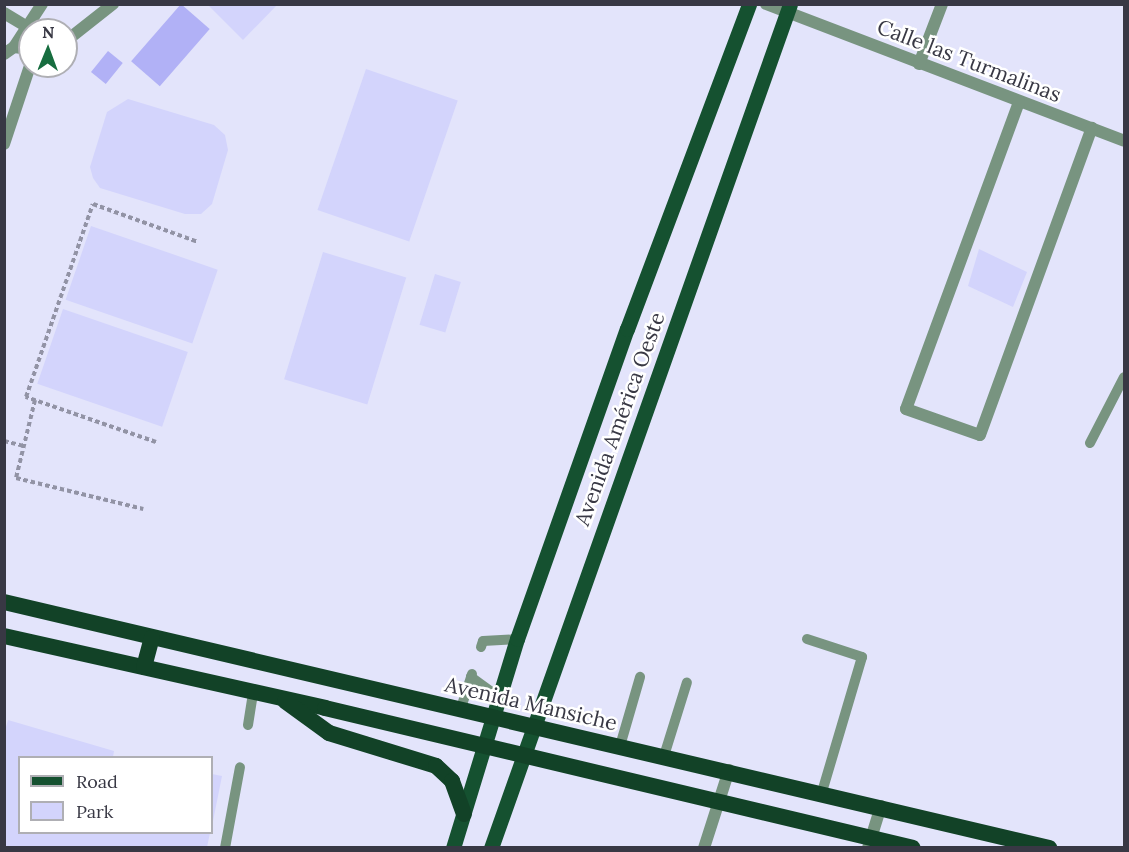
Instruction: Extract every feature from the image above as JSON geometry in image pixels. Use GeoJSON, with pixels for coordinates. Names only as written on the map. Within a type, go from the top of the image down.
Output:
{"type":"FeatureCollection","features":[{"type":"Feature","properties":{"kind":"highway","name":"Avenida Mansiche"},"geometry":{"type":"LineString","coordinates":[[4,602],[493,719],[729,770],[881,806],[1014,843],[1049,848]]}},
{"type":"Feature","properties":{"kind":"highway"},"geometry":{"type":"LineString","coordinates":[[4,636],[524,754],[720,801],[870,843],[913,848]]}},
{"type":"Feature","properties":{"kind":"highway"},"geometry":{"type":"LineString","coordinates":[[144,667],[152,638]]}},
{"type":"Feature","properties":{"kind":"highway"},"geometry":{"type":"LineString","coordinates":[[232,687],[239,658]]}},
{"type":"Feature","properties":{"kind":"highway"},"geometry":{"type":"LineString","coordinates":[[325,708],[331,680]]}},
{"type":"Feature","properties":{"kind":"highway"},"geometry":{"type":"LineString","coordinates":[[279,697],[329,733],[436,766],[452,781],[464,813]]}},
{"type":"Feature","properties":{"kind":"main road","name":"Avenida América Oeste"},"geometry":{"type":"LineString","coordinates":[[453,848],[517,639],[627,330],[749,4]]}},
{"type":"Feature","properties":{"kind":"main road","name":"Avenida América Oeste"},"geometry":{"type":"LineString","coordinates":[[491,848],[788,9]]}},
{"type":"Feature","properties":{"kind":"street"},"geometry":{"type":"LineString","coordinates":[[33,18],[42,4]]}},
{"type":"Feature","properties":{"kind":"street"},"geometry":{"type":"LineString","coordinates":[[78,32],[113,4]]}},
{"type":"Feature","properties":{"kind":"street","name":"Calle las Turmalinas"},"geometry":{"type":"LineString","coordinates":[[766,4],[788,9],[919,63],[1125,141]]}},
{"type":"Feature","properties":{"kind":"street"},"geometry":{"type":"LineString","coordinates":[[919,63],[942,4]]}},
{"type":"Feature","properties":{"kind":"street"},"geometry":{"type":"LineString","coordinates":[[4,14],[18,22]]}},
{"type":"Feature","properties":{"kind":"street"},"geometry":{"type":"LineString","coordinates":[[4,144],[26,78]]}},
{"type":"Feature","properties":{"kind":"street"},"geometry":{"type":"LineString","coordinates":[[1019,102],[906,409],[980,435],[1092,128]]}},
{"type":"Feature","properties":{"kind":"street"},"geometry":{"type":"LineString","coordinates":[[704,848],[729,770]]}},
{"type":"Feature","properties":{"kind":"street"},"geometry":{"type":"LineString","coordinates":[[870,843],[881,806]]}},
{"type":"Feature","properties":{"kind":"lane"},"geometry":{"type":"LineString","coordinates":[[1090,443],[1125,377]]}},
{"type":"Feature","properties":{"kind":"lane"},"geometry":{"type":"LineString","coordinates":[[481,647],[483,641],[517,639]]}},
{"type":"Feature","properties":{"kind":"lane"},"geometry":{"type":"LineString","coordinates":[[807,639],[862,657],[822,792]]}},
{"type":"Feature","properties":{"kind":"lane"},"geometry":{"type":"LineString","coordinates":[[460,711],[471,675],[499,697]]}},
{"type":"Feature","properties":{"kind":"lane"},"geometry":{"type":"LineString","coordinates":[[620,746],[640,677]]}},
{"type":"Feature","properties":{"kind":"lane"},"geometry":{"type":"LineString","coordinates":[[664,756],[687,682]]}},
{"type":"Feature","properties":{"kind":"lane"},"geometry":{"type":"LineString","coordinates":[[248,726],[253,692]]}},
{"type":"Feature","properties":{"kind":"lane"},"geometry":{"type":"LineString","coordinates":[[225,848],[240,767]]}},
{"type":"Feature","properties":{"kind":"path"},"geometry":{"type":"LineString","coordinates":[[156,442],[26,397],[93,204],[198,242]]}},
{"type":"Feature","properties":{"kind":"path"},"geometry":{"type":"LineString","coordinates":[[34,400],[16,478],[143,509]]}},
{"type":"Feature","properties":{"kind":"path"},"geometry":{"type":"LineString","coordinates":[[4,441],[24,446]]}},
{"type":"Feature","properties":{"kind":"green space"},"geometry":{"type":"Polygon","coordinates":[[[208,5],[277,5],[243,40],[208,5]]]}},
{"type":"Feature","properties":{"kind":"green space"},"geometry":{"type":"Polygon","coordinates":[[[366,69],[458,101],[409,241],[317,210],[366,69]]]}},
{"type":"Feature","properties":{"kind":"green space"},"geometry":{"type":"Polygon","coordinates":[[[128,99],[214,125],[225,135],[228,150],[212,204],[201,214],[185,214],[100,188],[93,178],[90,167],[107,112],[128,99]]]}},
{"type":"Feature","properties":{"kind":"green space"},"geometry":{"type":"Polygon","coordinates":[[[91,226],[218,270],[192,343],[66,300],[91,226]]]}},
{"type":"Feature","properties":{"kind":"green space"},"geometry":{"type":"Polygon","coordinates":[[[979,249],[1027,272],[1013,307],[968,286],[979,249]]]}},
{"type":"Feature","properties":{"kind":"green space"},"geometry":{"type":"Polygon","coordinates":[[[323,252],[406,277],[367,405],[284,379],[323,252]]]}},
{"type":"Feature","properties":{"kind":"green space"},"geometry":{"type":"Polygon","coordinates":[[[435,274],[461,282],[445,333],[420,325],[435,274]]]}},
{"type":"Feature","properties":{"kind":"green space"},"geometry":{"type":"Polygon","coordinates":[[[63,309],[188,352],[162,427],[37,384],[63,309]]]}},
{"type":"Feature","properties":{"kind":"green space"},"geometry":{"type":"Polygon","coordinates":[[[8,720],[114,751],[113,756],[18,756],[18,834],[210,834],[207,847],[5,847],[4,734],[8,720]]]}},
{"type":"Feature","properties":{"kind":"green space"},"geometry":{"type":"Polygon","coordinates":[[[213,774],[222,776],[213,821],[213,774]]]}},
{"type":"Feature","properties":{"kind":"water"},"geometry":{"type":"Polygon","coordinates":[[[181,4],[210,29],[160,86],[131,61],[181,4]]]}},
{"type":"Feature","properties":{"kind":"water"},"geometry":{"type":"Polygon","coordinates":[[[108,51],[123,63],[106,84],[91,72],[108,51]]]}}]}
